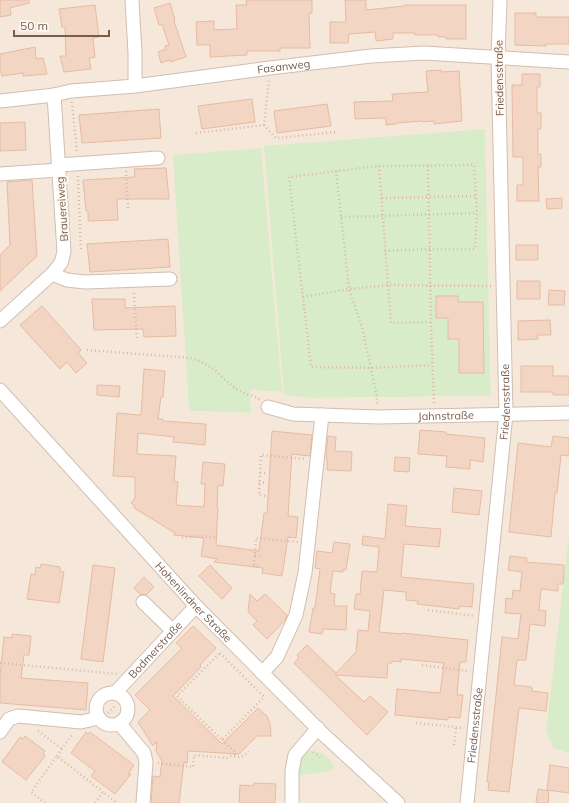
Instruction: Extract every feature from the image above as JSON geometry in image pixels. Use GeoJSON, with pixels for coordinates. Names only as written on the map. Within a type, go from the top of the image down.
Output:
{"type":"FeatureCollection","features":[{"type":"Feature","properties":{"kind":"street"},"geometry":{"type":"LineString","coordinates":[[132,0],[135,86]]}},
{"type":"Feature","properties":{"kind":"street","name":"Friedensstraße"},"geometry":{"type":"LineString","coordinates":[[467,803],[506,414],[498,57],[500,0]]}},
{"type":"Feature","properties":{"kind":"street","name":"Fasanweg"},"geometry":{"type":"LineString","coordinates":[[0,101],[54,95],[71,91],[135,86],[371,56],[424,53],[569,62]]}},
{"type":"Feature","properties":{"kind":"street","name":"Brauereiweg"},"geometry":{"type":"LineString","coordinates":[[0,322],[52,274],[61,263],[64,252],[54,95]]}},
{"type":"Feature","properties":{"kind":"street"},"geometry":{"type":"LineString","coordinates":[[0,174],[158,158]]}},
{"type":"Feature","properties":{"kind":"street"},"geometry":{"type":"LineString","coordinates":[[52,274],[67,280],[85,282],[170,279]]}},
{"type":"Feature","properties":{"kind":"street","name":"Hohenlindner Straße"},"geometry":{"type":"LineString","coordinates":[[0,390],[196,606],[318,728],[398,803]]}},
{"type":"Feature","properties":{"kind":"street","name":"Jahnstraße"},"geometry":{"type":"LineString","coordinates":[[268,407],[293,414],[378,417],[569,413]]}},
{"type":"Feature","properties":{"kind":"street"},"geometry":{"type":"LineString","coordinates":[[262,673],[278,657],[296,614],[305,573],[322,415]]}},
{"type":"Feature","properties":{"kind":"street"},"geometry":{"type":"LineString","coordinates":[[143,602],[173,631]]}},
{"type":"Feature","properties":{"kind":"street","name":"Bodmerstraße"},"geometry":{"type":"LineString","coordinates":[[100,719],[96,708],[97,703],[104,695],[119,695],[132,675],[196,606]]}},
{"type":"Feature","properties":{"kind":"street"},"geometry":{"type":"LineString","coordinates":[[0,732],[9,719],[18,716],[81,722],[100,719],[109,724],[118,723],[126,717],[127,712],[126,703],[119,695]]}},
{"type":"Feature","properties":{"kind":"street"},"geometry":{"type":"LineString","coordinates":[[118,723],[144,754],[146,762],[142,803]]}},
{"type":"Feature","properties":{"kind":"street"},"geometry":{"type":"LineString","coordinates":[[292,803],[292,771],[296,755],[318,728]]}},
{"type":"Feature","properties":{"kind":"path"},"geometry":{"type":"LineString","coordinates":[[270,68],[264,125],[276,138],[337,132]]}},
{"type":"Feature","properties":{"kind":"path"},"geometry":{"type":"LineString","coordinates":[[196,133],[264,125]]}},
{"type":"Feature","properties":{"kind":"path"},"geometry":{"type":"LineString","coordinates":[[125,161],[128,211]]}},
{"type":"Feature","properties":{"kind":"path"},"geometry":{"type":"LineString","coordinates":[[385,251],[475,249],[477,196],[474,165],[379,166],[289,177],[311,367],[370,368],[432,365]]}},
{"type":"Feature","properties":{"kind":"path"},"geometry":{"type":"LineString","coordinates":[[379,166],[390,323],[430,322]]}},
{"type":"Feature","properties":{"kind":"path"},"geometry":{"type":"LineString","coordinates":[[428,166],[430,322],[435,416]]}},
{"type":"Feature","properties":{"kind":"path"},"geometry":{"type":"LineString","coordinates":[[336,171],[349,289],[362,327],[377,398],[378,417]]}},
{"type":"Feature","properties":{"kind":"path"},"geometry":{"type":"LineString","coordinates":[[382,198],[477,196]]}},
{"type":"Feature","properties":{"kind":"path"},"geometry":{"type":"LineString","coordinates":[[341,217],[477,213]]}},
{"type":"Feature","properties":{"kind":"path"},"geometry":{"type":"LineString","coordinates":[[133,280],[137,341]]}},
{"type":"Feature","properties":{"kind":"path"},"geometry":{"type":"LineString","coordinates":[[303,297],[349,289],[388,285],[503,286]]}},
{"type":"Feature","properties":{"kind":"path"},"geometry":{"type":"LineString","coordinates":[[88,350],[191,358],[211,367],[231,385],[240,391],[257,398],[268,407]]}},
{"type":"Feature","properties":{"kind":"path"},"geometry":{"type":"LineString","coordinates":[[265,496],[259,495],[261,455],[317,460]]}},
{"type":"Feature","properties":{"kind":"path"},"geometry":{"type":"LineString","coordinates":[[260,473],[267,473]]}},
{"type":"Feature","properties":{"kind":"path"},"geometry":{"type":"LineString","coordinates":[[259,482],[266,483]]}},
{"type":"Feature","properties":{"kind":"path"},"geometry":{"type":"LineString","coordinates":[[182,538],[197,536],[216,537]]}},
{"type":"Feature","properties":{"kind":"path"},"geometry":{"type":"LineString","coordinates":[[258,566],[254,565],[256,538],[308,543]]}},
{"type":"Feature","properties":{"kind":"path"},"geometry":{"type":"LineString","coordinates":[[255,555],[261,556]]}},
{"type":"Feature","properties":{"kind":"path"},"geometry":{"type":"LineString","coordinates":[[428,610],[485,617]]}},
{"type":"Feature","properties":{"kind":"path"},"geometry":{"type":"LineString","coordinates":[[222,740],[264,697],[220,652],[176,695],[234,752],[235,756]]}},
{"type":"Feature","properties":{"kind":"path"},"geometry":{"type":"LineString","coordinates":[[0,664],[132,675]]}},
{"type":"Feature","properties":{"kind":"path"},"geometry":{"type":"LineString","coordinates":[[422,665],[480,672]]}},
{"type":"Feature","properties":{"kind":"path"},"geometry":{"type":"LineString","coordinates":[[100,719],[119,695]]}},
{"type":"Feature","properties":{"kind":"path"},"geometry":{"type":"LineString","coordinates":[[45,803],[31,792],[81,722]]}},
{"type":"Feature","properties":{"kind":"path"},"geometry":{"type":"LineString","coordinates":[[416,723],[474,730]]}},
{"type":"Feature","properties":{"kind":"path"},"geometry":{"type":"LineString","coordinates":[[454,745],[456,728]]}},
{"type":"Feature","properties":{"kind":"path"},"geometry":{"type":"LineString","coordinates":[[146,762],[193,768],[194,755],[228,758],[231,756],[242,757],[249,752]]}},
{"type":"Feature","properties":{"kind":"path"},"geometry":{"type":"LineString","coordinates":[[57,756],[117,803]]}},
{"type":"Feature","properties":{"kind":"path"},"geometry":{"type":"LineString","coordinates":[[95,803],[103,792]]}},
{"type":"Feature","properties":{"kind":"shaded area"},"geometry":{"type":"Polygon","coordinates":[[[0,0],[569,0],[569,803],[0,803],[0,0]],[[485,129],[284,395],[310,398],[491,396],[485,129]],[[174,155],[189,411],[251,413],[250,390],[281,392],[174,155]]]}},
{"type":"Feature","properties":{"kind":"green space"},"geometry":{"type":"Polygon","coordinates":[[[485,129],[491,396],[310,398],[284,395],[264,146],[485,129]]]}},
{"type":"Feature","properties":{"kind":"green space"},"geometry":{"type":"Polygon","coordinates":[[[261,148],[282,392],[250,390],[251,413],[189,411],[173,155],[261,148]]]}},
{"type":"Feature","properties":{"kind":"green space"},"geometry":{"type":"Polygon","coordinates":[[[569,536],[569,753],[553,748],[546,730],[569,536]]]}},
{"type":"Feature","properties":{"kind":"green space"},"geometry":{"type":"Polygon","coordinates":[[[309,751],[319,752],[325,755],[335,768],[326,772],[299,775],[297,761],[309,751]]]}},
{"type":"Feature","properties":{"kind":"building"},"geometry":{"type":"Polygon","coordinates":[[[0,0],[29,0],[29,3],[10,8],[11,15],[0,17],[0,0]]]}},
{"type":"Feature","properties":{"kind":"building"},"geometry":{"type":"Polygon","coordinates":[[[246,0],[312,0],[312,13],[309,13],[310,48],[280,48],[280,51],[247,51],[247,55],[210,57],[210,45],[197,45],[196,22],[214,21],[214,30],[237,29],[236,5],[247,5],[246,0]]]}},
{"type":"Feature","properties":{"kind":"building"},"geometry":{"type":"Polygon","coordinates":[[[345,0],[366,0],[366,10],[404,5],[466,5],[466,39],[446,39],[446,37],[438,37],[438,35],[415,35],[415,33],[393,33],[393,39],[376,41],[375,32],[349,34],[348,43],[330,43],[330,22],[346,22],[345,0]]]}},
{"type":"Feature","properties":{"kind":"building"},"geometry":{"type":"Polygon","coordinates":[[[170,3],[174,21],[186,57],[161,63],[158,52],[166,49],[165,46],[169,45],[162,24],[159,25],[154,8],[170,3]]]}},
{"type":"Feature","properties":{"kind":"building"},"geometry":{"type":"Polygon","coordinates":[[[95,5],[99,37],[93,38],[95,57],[89,58],[91,69],[64,72],[60,56],[66,56],[65,27],[62,27],[59,9],[95,5]]]}},
{"type":"Feature","properties":{"kind":"building"},"geometry":{"type":"Polygon","coordinates":[[[515,13],[536,13],[536,17],[569,17],[569,44],[546,44],[546,46],[515,45],[515,13]]]}},
{"type":"Feature","properties":{"kind":"building"},"geometry":{"type":"Polygon","coordinates":[[[35,47],[36,59],[43,58],[47,74],[23,76],[23,73],[2,76],[0,72],[0,54],[35,47]]]}},
{"type":"Feature","properties":{"kind":"building"},"geometry":{"type":"Polygon","coordinates":[[[441,70],[441,72],[459,71],[462,121],[434,124],[434,121],[422,121],[386,125],[386,118],[355,119],[354,102],[393,101],[392,94],[428,92],[426,71],[441,70]]]}},
{"type":"Feature","properties":{"kind":"building"},"geometry":{"type":"Polygon","coordinates":[[[522,74],[540,74],[540,87],[537,87],[537,113],[541,113],[541,129],[538,129],[538,155],[541,154],[541,167],[538,167],[539,201],[517,201],[517,185],[523,185],[523,157],[513,157],[512,85],[522,85],[522,74]]]}},
{"type":"Feature","properties":{"kind":"building"},"geometry":{"type":"Polygon","coordinates":[[[252,99],[255,122],[202,129],[198,106],[252,99]]]}},
{"type":"Feature","properties":{"kind":"building"},"geometry":{"type":"Polygon","coordinates":[[[327,104],[331,126],[277,133],[274,111],[327,104]]]}},
{"type":"Feature","properties":{"kind":"building"},"geometry":{"type":"Polygon","coordinates":[[[159,109],[161,138],[82,143],[79,115],[159,109]]]}},
{"type":"Feature","properties":{"kind":"building"},"geometry":{"type":"Polygon","coordinates":[[[25,122],[26,150],[0,151],[0,123],[25,122]]]}},
{"type":"Feature","properties":{"kind":"building"},"geometry":{"type":"Polygon","coordinates":[[[166,168],[169,199],[117,199],[118,220],[88,221],[88,211],[86,211],[83,180],[135,177],[134,169],[166,168]]]}},
{"type":"Feature","properties":{"kind":"building"},"geometry":{"type":"Polygon","coordinates":[[[32,180],[37,256],[0,291],[0,255],[10,245],[7,182],[32,180]]]}},
{"type":"Feature","properties":{"kind":"building"},"geometry":{"type":"Polygon","coordinates":[[[562,198],[562,208],[547,209],[546,199],[562,198]]]}},
{"type":"Feature","properties":{"kind":"building"},"geometry":{"type":"Polygon","coordinates":[[[168,239],[170,267],[90,272],[87,244],[168,239]]]}},
{"type":"Feature","properties":{"kind":"building"},"geometry":{"type":"Polygon","coordinates":[[[516,245],[538,245],[538,260],[516,260],[516,245]]]}},
{"type":"Feature","properties":{"kind":"building"},"geometry":{"type":"Polygon","coordinates":[[[517,281],[540,281],[540,299],[517,299],[517,281]]]}},
{"type":"Feature","properties":{"kind":"building"},"geometry":{"type":"Polygon","coordinates":[[[549,290],[565,291],[564,305],[548,305],[549,290]]]}},
{"type":"Feature","properties":{"kind":"building"},"geometry":{"type":"Polygon","coordinates":[[[436,296],[458,296],[458,302],[483,302],[484,373],[459,373],[459,339],[448,339],[448,318],[436,318],[436,296]]]}},
{"type":"Feature","properties":{"kind":"building"},"geometry":{"type":"Polygon","coordinates":[[[92,299],[125,299],[125,308],[175,306],[176,336],[144,337],[143,329],[94,330],[92,299]]]}},
{"type":"Feature","properties":{"kind":"building"},"geometry":{"type":"Polygon","coordinates":[[[42,306],[81,350],[78,353],[87,363],[76,373],[67,362],[60,369],[20,325],[42,306]]]}},
{"type":"Feature","properties":{"kind":"building"},"geometry":{"type":"Polygon","coordinates":[[[550,320],[551,335],[537,335],[538,339],[518,340],[518,321],[550,320]]]}},
{"type":"Feature","properties":{"kind":"building"},"geometry":{"type":"Polygon","coordinates":[[[521,366],[553,366],[553,376],[569,376],[569,395],[553,395],[553,392],[521,392],[521,366]]]}},
{"type":"Feature","properties":{"kind":"building"},"geometry":{"type":"Polygon","coordinates":[[[144,369],[165,371],[163,397],[161,397],[158,419],[163,419],[163,421],[206,424],[205,445],[173,442],[174,437],[138,433],[137,454],[176,456],[174,481],[178,482],[176,505],[204,507],[205,484],[201,484],[203,462],[225,464],[223,486],[218,485],[216,545],[259,551],[264,513],[267,513],[272,431],[312,435],[310,456],[292,454],[288,516],[298,517],[296,538],[288,537],[282,576],[262,573],[263,568],[214,562],[217,559],[201,556],[204,538],[174,535],[175,533],[134,508],[135,506],[131,503],[135,498],[135,477],[113,476],[117,413],[141,415],[144,369]]]}},
{"type":"Feature","properties":{"kind":"building"},"geometry":{"type":"Polygon","coordinates":[[[97,385],[120,386],[119,397],[97,395],[97,385]]]}},
{"type":"Feature","properties":{"kind":"building"},"geometry":{"type":"Polygon","coordinates":[[[420,430],[485,438],[483,462],[470,460],[470,469],[446,467],[447,456],[418,454],[420,430]]]}},
{"type":"Feature","properties":{"kind":"building"},"geometry":{"type":"Polygon","coordinates":[[[328,436],[336,437],[335,451],[352,452],[351,471],[327,470],[326,457],[328,436]]]}},
{"type":"Feature","properties":{"kind":"building"},"geometry":{"type":"Polygon","coordinates":[[[553,436],[569,438],[569,456],[561,455],[557,493],[555,493],[551,537],[509,532],[518,443],[551,447],[553,436]]]}},
{"type":"Feature","properties":{"kind":"building"},"geometry":{"type":"Polygon","coordinates":[[[395,457],[410,458],[409,472],[394,471],[395,457]]]}},
{"type":"Feature","properties":{"kind":"building"},"geometry":{"type":"Polygon","coordinates":[[[454,488],[482,491],[479,515],[452,512],[454,488]]]}},
{"type":"Feature","properties":{"kind":"building"},"geometry":{"type":"Polygon","coordinates":[[[388,504],[407,506],[405,526],[441,529],[439,547],[404,544],[401,577],[474,584],[472,607],[459,606],[459,609],[417,604],[418,601],[406,600],[406,592],[384,590],[379,632],[468,640],[466,662],[460,662],[457,695],[463,695],[460,718],[448,717],[448,720],[395,715],[397,689],[440,693],[444,663],[401,659],[401,662],[392,661],[392,663],[388,663],[387,678],[335,675],[364,702],[370,696],[388,712],[367,735],[294,663],[299,658],[297,655],[307,645],[336,673],[356,652],[358,630],[368,631],[370,611],[354,609],[356,594],[360,594],[362,571],[377,572],[379,547],[362,545],[363,536],[385,539],[388,504]]]}},
{"type":"Feature","properties":{"kind":"building"},"geometry":{"type":"Polygon","coordinates":[[[334,542],[350,544],[346,570],[343,569],[343,572],[333,571],[330,593],[335,594],[334,606],[347,606],[346,630],[323,629],[322,634],[309,632],[313,608],[315,608],[320,569],[315,568],[317,551],[332,553],[334,542]]]}},
{"type":"Feature","properties":{"kind":"building"},"geometry":{"type":"Polygon","coordinates":[[[510,556],[527,558],[526,562],[564,565],[564,572],[563,584],[558,584],[558,591],[541,589],[539,610],[546,611],[545,626],[530,624],[526,660],[517,660],[514,685],[532,687],[532,691],[548,693],[546,711],[519,708],[509,792],[488,790],[489,782],[487,782],[502,637],[518,639],[521,614],[505,613],[506,598],[512,599],[513,590],[520,591],[522,572],[508,570],[510,556]]]}},
{"type":"Feature","properties":{"kind":"building"},"geometry":{"type":"Polygon","coordinates":[[[41,564],[60,567],[60,571],[64,572],[59,603],[27,599],[31,574],[35,575],[36,567],[40,568],[41,564]]]}},
{"type":"Feature","properties":{"kind":"building"},"geometry":{"type":"Polygon","coordinates":[[[93,565],[115,568],[103,662],[81,659],[93,565]]]}},
{"type":"Feature","properties":{"kind":"building"},"geometry":{"type":"Polygon","coordinates":[[[210,565],[232,588],[222,599],[199,576],[210,565]]]}},
{"type":"Feature","properties":{"kind":"building"},"geometry":{"type":"Polygon","coordinates":[[[144,577],[154,587],[146,595],[140,594],[134,588],[144,577]]]}},
{"type":"Feature","properties":{"kind":"building"},"geometry":{"type":"Polygon","coordinates":[[[250,594],[257,601],[265,594],[287,615],[285,620],[267,639],[253,625],[257,621],[248,612],[250,594]]]}},
{"type":"Feature","properties":{"kind":"building"},"geometry":{"type":"Polygon","coordinates":[[[193,626],[216,648],[200,665],[201,667],[173,696],[222,744],[258,708],[267,716],[270,724],[271,736],[257,736],[239,754],[188,751],[187,763],[184,762],[179,803],[151,803],[153,776],[160,777],[162,761],[156,751],[157,741],[153,746],[138,722],[150,710],[135,695],[182,648],[176,643],[193,626]]]}},
{"type":"Feature","properties":{"kind":"building"},"geometry":{"type":"Polygon","coordinates":[[[12,634],[31,636],[29,655],[24,655],[21,678],[88,683],[86,710],[0,703],[0,677],[4,637],[12,638],[12,634]]]}},
{"type":"Feature","properties":{"kind":"building"},"geometry":{"type":"Polygon","coordinates":[[[86,732],[88,734],[90,732],[134,765],[128,774],[131,774],[115,794],[91,776],[95,771],[71,753],[86,732]]]}},
{"type":"Feature","properties":{"kind":"building"},"geometry":{"type":"Polygon","coordinates":[[[25,736],[45,751],[43,754],[45,756],[26,780],[2,762],[20,737],[23,739],[25,736]]]}},
{"type":"Feature","properties":{"kind":"building"},"geometry":{"type":"Polygon","coordinates":[[[550,765],[569,768],[569,793],[547,790],[550,765]]]}},
{"type":"Feature","properties":{"kind":"building"},"geometry":{"type":"Polygon","coordinates":[[[254,783],[276,784],[275,803],[239,803],[240,785],[253,786],[254,783]]]}},
{"type":"Feature","properties":{"kind":"building"},"geometry":{"type":"Polygon","coordinates":[[[538,789],[549,791],[548,803],[536,803],[538,789]]]}}]}
